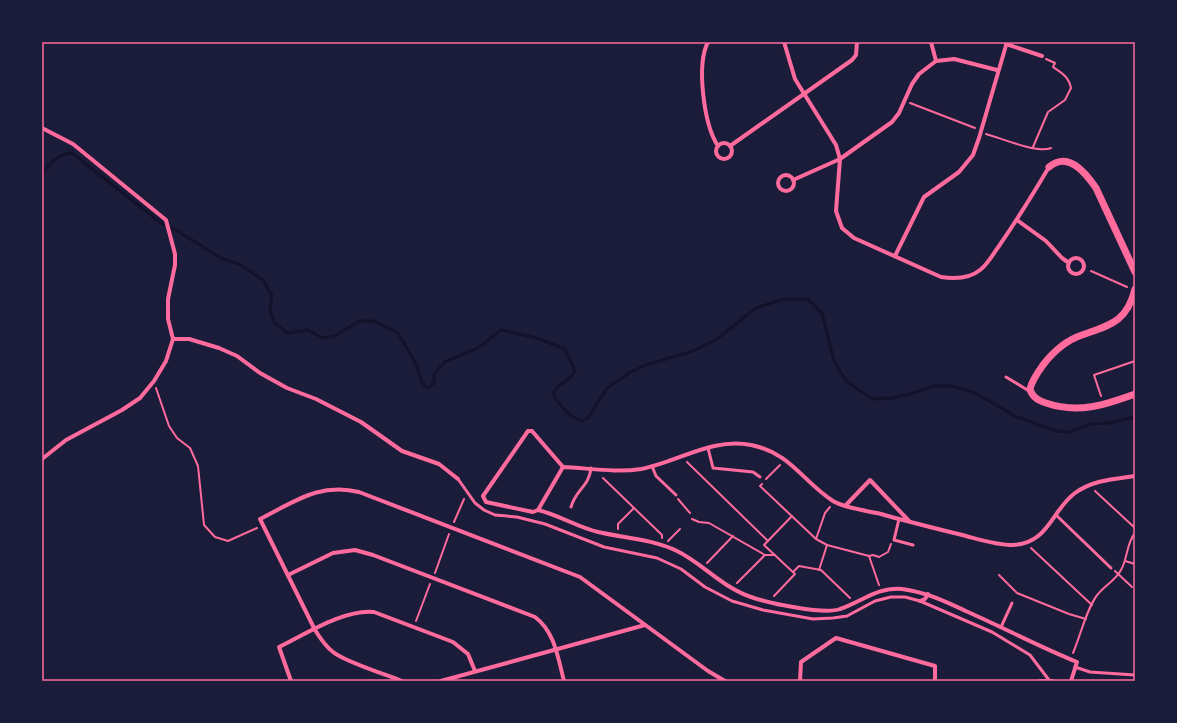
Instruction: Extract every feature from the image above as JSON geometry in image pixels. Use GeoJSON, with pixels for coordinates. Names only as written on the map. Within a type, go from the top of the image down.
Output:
{"type":"FeatureCollection","features":[{"type":"Feature","properties":{"kind":"street"},"geometry":{"type":"LineString","coordinates":[[708,42],[702,60],[701,78],[708,120],[713,139],[718,146],[717,153],[724,158],[729,157],[732,153],[730,146]]}},
{"type":"Feature","properties":{"kind":"street"},"geometry":{"type":"LineString","coordinates":[[784,42],[792,72],[803,93],[836,146],[840,159],[836,211],[842,228],[854,238],[941,277],[953,279],[968,276],[979,271],[988,261],[1017,220],[1049,167],[1056,161],[1063,160],[1070,162],[1090,179],[1100,195],[1135,272]]}},
{"type":"Feature","properties":{"kind":"street"},"geometry":{"type":"LineString","coordinates":[[730,146],[803,93],[852,60],[856,55],[857,42]]}},
{"type":"Feature","properties":{"kind":"street"},"geometry":{"type":"LineString","coordinates":[[931,42],[936,61]]}},
{"type":"Feature","properties":{"kind":"street"},"geometry":{"type":"LineString","coordinates":[[895,256],[924,197],[959,172],[969,161],[979,138],[997,70],[1006,43],[1043,57]]}},
{"type":"Feature","properties":{"kind":"street"},"geometry":{"type":"LineString","coordinates":[[793,180],[840,159],[892,122],[906,101],[912,84],[919,74],[936,61],[954,59],[997,70]]}},
{"type":"Feature","properties":{"kind":"street"},"geometry":{"type":"LineString","coordinates":[[42,128],[73,144],[167,221],[175,254],[175,265],[168,299],[168,319],[173,339],[166,360],[154,381],[140,398],[66,440],[42,459]]}},
{"type":"Feature","properties":{"kind":"street"},"geometry":{"type":"LineString","coordinates":[[718,146],[723,143],[730,146]]}},
{"type":"Feature","properties":{"kind":"street"},"geometry":{"type":"LineString","coordinates":[[1017,220],[1046,241],[1062,258],[1069,263]]}},
{"type":"Feature","properties":{"kind":"street"},"geometry":{"type":"LineString","coordinates":[[1131,288],[1130,303],[1120,318],[1104,328],[1074,339],[1048,359],[1036,374],[1031,386],[1031,392],[1042,402],[1083,409],[1104,405],[1135,394]]}},
{"type":"Feature","properties":{"kind":"street"},"geometry":{"type":"LineString","coordinates":[[173,339],[189,339],[219,348],[238,356],[260,373],[287,388],[316,398],[361,422],[402,451],[439,464],[458,479]]}},
{"type":"Feature","properties":{"kind":"street"},"geometry":{"type":"LineString","coordinates":[[1071,681],[1077,662],[1045,649],[928,594],[901,589],[880,591],[838,610],[823,610],[750,597],[677,551],[652,542],[596,532],[538,510],[533,512],[498,506],[486,502],[483,496],[528,431],[532,431],[563,467],[623,470],[652,466],[708,448],[734,444],[750,444],[785,458],[833,501],[998,544],[1012,545],[1026,543],[1040,535],[1066,502],[1086,486],[1100,481],[1135,476]]}},
{"type":"Feature","properties":{"kind":"street"},"geometry":{"type":"LineString","coordinates":[[538,510],[563,467]]}},
{"type":"Feature","properties":{"kind":"street"},"geometry":{"type":"LineString","coordinates":[[846,505],[870,480],[909,522]]}},
{"type":"Feature","properties":{"kind":"street"},"geometry":{"type":"LineString","coordinates":[[402,681],[333,653],[315,630],[260,519],[314,492],[330,488],[344,488],[452,527],[580,577],[724,681]]}},
{"type":"Feature","properties":{"kind":"street"},"geometry":{"type":"LineString","coordinates":[[288,575],[333,553],[355,550],[374,555],[535,618],[543,623],[550,632],[564,681]]}},
{"type":"Feature","properties":{"kind":"street"},"geometry":{"type":"LineString","coordinates":[[920,600],[925,599],[928,594]]}},
{"type":"Feature","properties":{"kind":"street"},"geometry":{"type":"LineString","coordinates":[[291,681],[278,647],[344,615],[363,611],[374,612],[459,646],[468,654],[475,671]]}},
{"type":"Feature","properties":{"kind":"street"},"geometry":{"type":"LineString","coordinates":[[441,681],[645,625]]}},
{"type":"Feature","properties":{"kind":"street"},"geometry":{"type":"LineString","coordinates":[[800,681],[801,662],[836,638],[934,666],[935,681]]}},
{"type":"Feature","properties":{"kind":"street"},"geometry":{"type":"LineString","coordinates":[[1040,681],[1050,681]]}},
{"type":"Feature","properties":{"kind":"lane"},"geometry":{"type":"LineString","coordinates":[[1006,377],[1031,392]]}},
{"type":"Feature","properties":{"kind":"lane"},"geometry":{"type":"LineString","coordinates":[[708,448],[713,468],[753,472],[760,477]]}},
{"type":"Feature","properties":{"kind":"lane"},"geometry":{"type":"LineString","coordinates":[[652,466],[656,476],[676,495]]}},
{"type":"Feature","properties":{"kind":"lane"},"geometry":{"type":"LineString","coordinates":[[571,507],[574,496],[590,479],[591,468]]}},
{"type":"Feature","properties":{"kind":"lane"},"geometry":{"type":"LineString","coordinates":[[458,479],[475,503],[484,510],[495,515],[517,517],[545,524],[604,547],[657,558],[681,569],[706,588],[732,601],[763,610],[813,619],[833,618],[847,616],[875,601],[891,597],[905,597],[920,600],[992,632],[1030,655],[1050,681]]}},
{"type":"Feature","properties":{"kind":"lane"},"geometry":{"type":"LineString","coordinates":[[1056,515],[1111,568]]}},
{"type":"Feature","properties":{"kind":"lane"},"geometry":{"type":"LineString","coordinates":[[899,519],[894,540],[913,545]]}},
{"type":"Feature","properties":{"kind":"lane"},"geometry":{"type":"LineString","coordinates":[[1001,627],[1012,603]]}},
{"type":"Feature","properties":{"kind":"lane"},"geometry":{"type":"LineString","coordinates":[[1075,667],[1090,672],[1135,675]]}},
{"type":"Feature","properties":{"kind":"path"},"geometry":{"type":"LineString","coordinates":[[1033,147],[1048,112],[1065,100],[1071,88],[1069,80],[1065,75],[1053,67],[1055,63],[1043,57]]}},
{"type":"Feature","properties":{"kind":"path"},"geometry":{"type":"LineString","coordinates":[[906,101],[977,129]]}},
{"type":"Feature","properties":{"kind":"path"},"geometry":{"type":"LineString","coordinates":[[985,134],[1047,150],[1051,148]]}},
{"type":"Feature","properties":{"kind":"path"},"geometry":{"type":"LineString","coordinates":[[1091,271],[1131,288]]}},
{"type":"Feature","properties":{"kind":"path"},"geometry":{"type":"LineString","coordinates":[[1102,399],[1094,375],[1135,361]]}},
{"type":"Feature","properties":{"kind":"path"},"geometry":{"type":"LineString","coordinates":[[154,381],[169,426],[177,438],[190,448],[198,466],[204,525],[215,536],[228,541],[263,525]]}},
{"type":"Feature","properties":{"kind":"path"},"geometry":{"type":"LineString","coordinates":[[686,461],[768,541]]}},
{"type":"Feature","properties":{"kind":"path"},"geometry":{"type":"LineString","coordinates":[[780,464],[760,486],[816,539],[827,545],[869,556],[873,555],[879,557],[888,552],[894,540]]}},
{"type":"Feature","properties":{"kind":"path"},"geometry":{"type":"LineString","coordinates":[[601,475],[662,535],[662,539]]}},
{"type":"Feature","properties":{"kind":"path"},"geometry":{"type":"LineString","coordinates":[[1094,490],[1135,528]]}},
{"type":"Feature","properties":{"kind":"path"},"geometry":{"type":"LineString","coordinates":[[413,628],[467,492]]}},
{"type":"Feature","properties":{"kind":"path"},"geometry":{"type":"LineString","coordinates":[[676,495],[679,502],[690,513]]}},
{"type":"Feature","properties":{"kind":"path"},"geometry":{"type":"LineString","coordinates":[[816,539],[825,513],[830,507]]}},
{"type":"Feature","properties":{"kind":"path"},"geometry":{"type":"LineString","coordinates":[[618,529],[618,524],[634,508]]}},
{"type":"Feature","properties":{"kind":"path"},"geometry":{"type":"LineString","coordinates":[[792,516],[764,545],[793,572]]}},
{"type":"Feature","properties":{"kind":"path"},"geometry":{"type":"LineString","coordinates":[[692,519],[699,522],[709,523],[765,555],[775,555]]}},
{"type":"Feature","properties":{"kind":"path"},"geometry":{"type":"LineString","coordinates":[[668,542],[680,529]]}},
{"type":"Feature","properties":{"kind":"path"},"geometry":{"type":"LineString","coordinates":[[1073,653],[1098,593],[1113,581],[1118,574],[1124,561],[1129,540],[1135,533]]}},
{"type":"Feature","properties":{"kind":"path"},"geometry":{"type":"LineString","coordinates":[[706,564],[733,536]]}},
{"type":"Feature","properties":{"kind":"path"},"geometry":{"type":"LineString","coordinates":[[819,570],[827,545]]}},
{"type":"Feature","properties":{"kind":"path"},"geometry":{"type":"LineString","coordinates":[[1030,547],[1092,605]]}},
{"type":"Feature","properties":{"kind":"path"},"geometry":{"type":"LineString","coordinates":[[736,584],[765,555]]}},
{"type":"Feature","properties":{"kind":"path"},"geometry":{"type":"LineString","coordinates":[[869,556],[880,586]]}},
{"type":"Feature","properties":{"kind":"path"},"geometry":{"type":"LineString","coordinates":[[1124,561],[1135,564]]}},
{"type":"Feature","properties":{"kind":"path"},"geometry":{"type":"LineString","coordinates":[[774,596],[795,574],[793,572],[799,566],[819,570],[850,599]]}},
{"type":"Feature","properties":{"kind":"path"},"geometry":{"type":"LineString","coordinates":[[1118,574],[1132,587]]}},
{"type":"Feature","properties":{"kind":"path"},"geometry":{"type":"LineString","coordinates":[[999,575],[1017,593],[1069,614],[1086,619]]}},
{"type":"Feature","properties":{"kind":"waterway"},"geometry":{"type":"LineString","coordinates":[[42,174],[48,166],[59,157],[67,153],[72,153],[161,223],[176,230],[221,258],[241,265],[264,281],[272,296],[270,310],[274,322],[287,333],[308,330],[323,338],[335,336],[359,321],[374,321],[398,333],[414,360],[422,382],[427,388],[434,383],[434,374],[445,362],[478,348],[501,330],[537,338],[565,349],[575,371],[573,375],[558,386],[553,393],[565,410],[573,417],[582,421],[588,418],[607,388],[629,373],[646,365],[693,351],[717,339],[756,308],[784,299],[808,299],[822,313],[834,361],[846,381],[872,399],[893,398],[934,386],[952,386],[975,393],[1015,416],[1056,431],[1070,432],[1091,424],[1109,423],[1135,417]]}}]}
